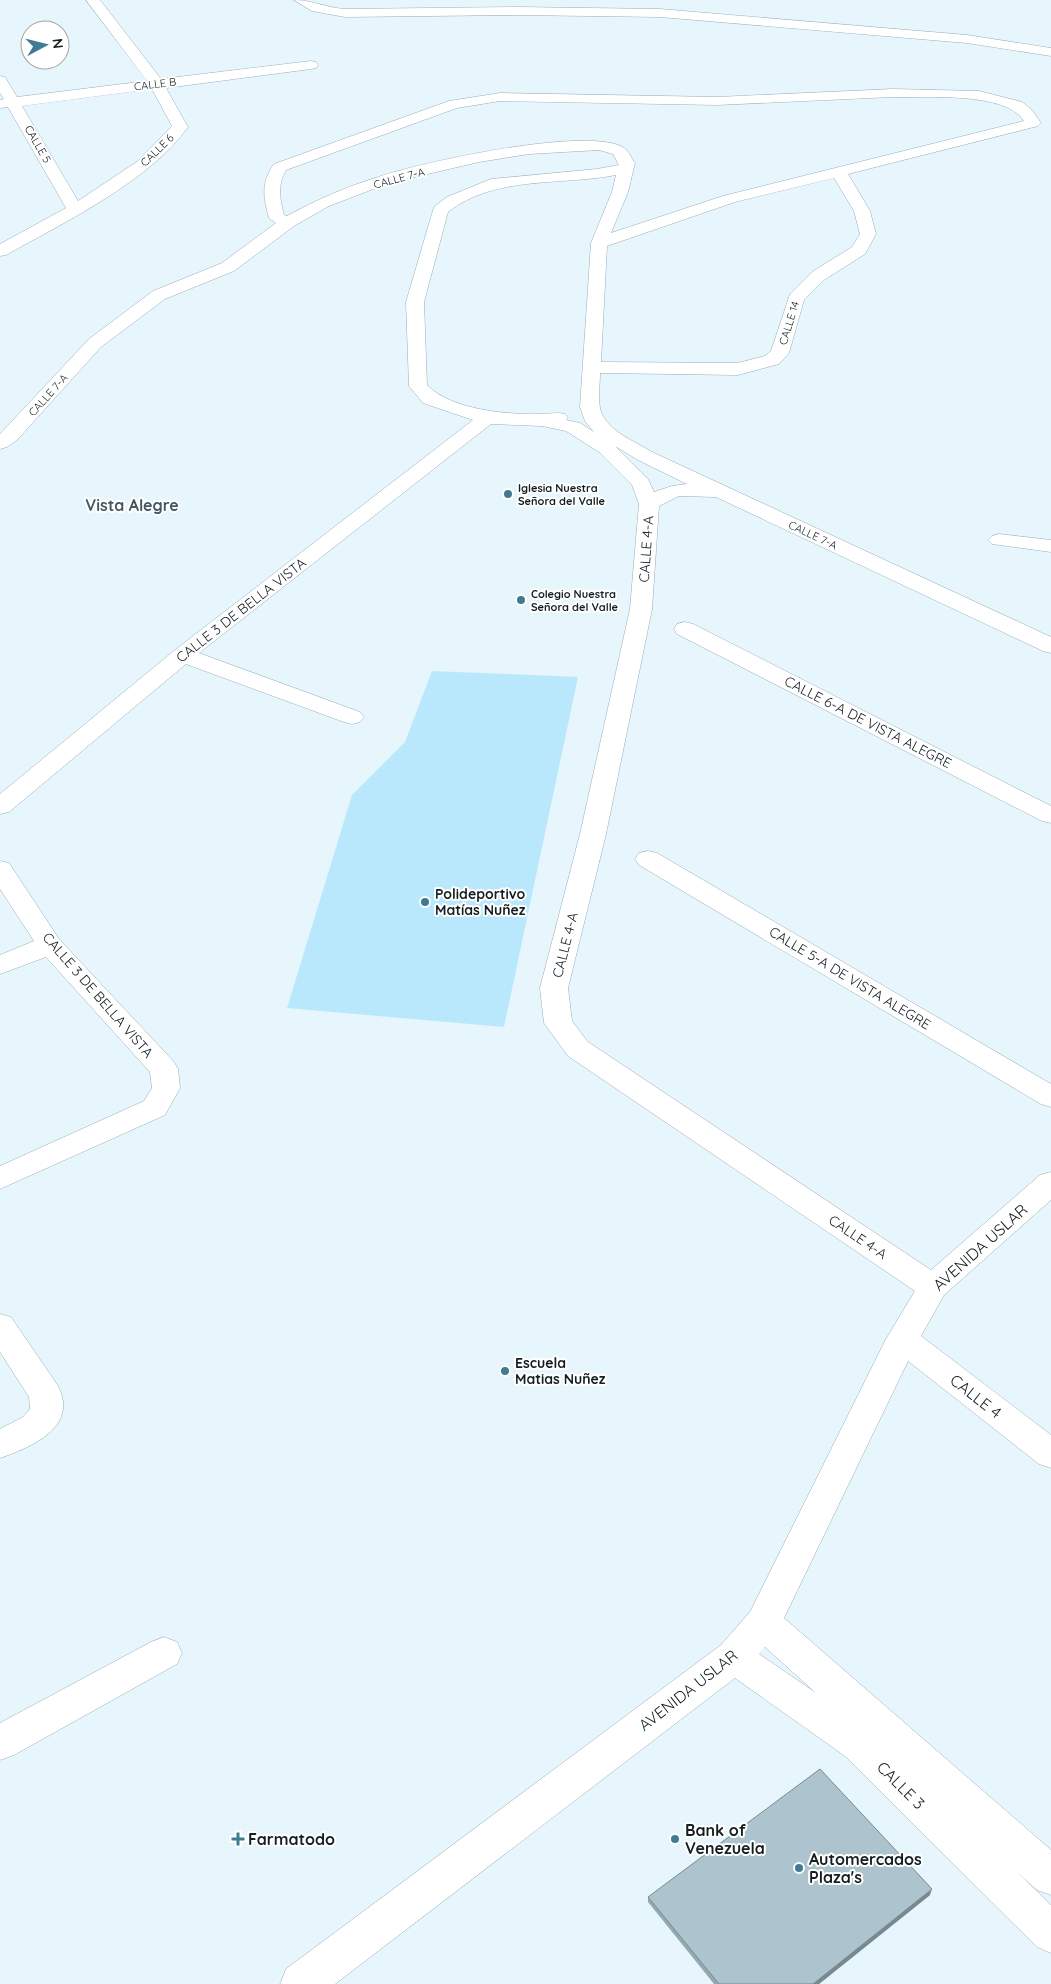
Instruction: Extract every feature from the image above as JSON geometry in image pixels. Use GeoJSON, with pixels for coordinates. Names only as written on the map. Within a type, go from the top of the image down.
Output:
{"type":"FeatureCollection","features":[{"type":"Feature","properties":{"kind":"street","name":"CALLE 6"},"geometry":{"type":"LineString","coordinates":[[0,251],[75,209],[144,164],[180,127],[158,84],[93,0]]}},
{"type":"Feature","properties":{"kind":"street"},"geometry":{"type":"LineString","coordinates":[[301,0],[312,7],[325,11],[344,13],[507,11],[660,13],[967,39],[1051,52]]}},
{"type":"Feature","properties":{"kind":"street"},"geometry":{"type":"LineString","coordinates":[[743,19],[764,10],[817,13]]}},
{"type":"Feature","properties":{"kind":"street","name":"CALLE B"},"geometry":{"type":"LineString","coordinates":[[7,103],[311,65]]}},
{"type":"Feature","properties":{"kind":"street","name":"CALLE 5"},"geometry":{"type":"LineString","coordinates":[[0,80],[7,103],[75,209]]}},
{"type":"Feature","properties":{"kind":"street"},"geometry":{"type":"LineString","coordinates":[[288,222],[277,218],[273,201],[271,186],[273,175],[280,167],[454,104],[475,100],[500,97],[717,101],[893,93],[979,95],[1017,105],[1027,113],[1034,123]]}},
{"type":"Feature","properties":{"kind":"street"},"geometry":{"type":"LineString","coordinates":[[599,243],[729,199],[1034,123],[1051,122]]}},
{"type":"Feature","properties":{"kind":"street","name":"CALLE 7-A"},"geometry":{"type":"LineString","coordinates":[[0,443],[10,436],[94,343],[159,295],[228,267],[288,222],[323,203],[384,180],[479,157],[529,149],[600,145],[619,151],[625,157],[627,163],[620,192],[599,243],[590,406],[595,421],[603,430],[645,456],[1051,646]]}},
{"type":"Feature","properties":{"kind":"street"},"geometry":{"type":"LineString","coordinates":[[626,168],[597,174],[491,184],[453,200],[440,210],[415,302],[418,386],[430,399],[487,418],[542,420],[573,427],[606,448],[641,483],[650,504],[664,493],[677,490],[723,493]]}},
{"type":"Feature","properties":{"kind":"street","name":"CALLE 14"},"geometry":{"type":"LineString","coordinates":[[591,368],[738,369],[772,360],[780,353],[796,298],[818,276],[859,250],[868,234],[862,211],[838,171]]}},
{"type":"Feature","properties":{"kind":"street"},"geometry":{"type":"LineString","coordinates":[[542,420],[569,415],[590,406]]}},
{"type":"Feature","properties":{"kind":"street","name":"CALLE 3 DE BELLA VISTA"},"geometry":{"type":"LineString","coordinates":[[0,807],[182,655],[487,418]]}},
{"type":"Feature","properties":{"kind":"street","name":"CALLE 4-A"},"geometry":{"type":"LineString","coordinates":[[650,504],[642,609],[593,834],[554,988],[558,1023],[578,1050],[933,1287]]}},
{"type":"Feature","properties":{"kind":"street"},"geometry":{"type":"LineString","coordinates":[[999,540],[1051,546]]}},
{"type":"Feature","properties":{"kind":"street","name":"CALLE 6-A DE VISTA ALEGRE"},"geometry":{"type":"LineString","coordinates":[[685,629],[1051,816]]}},
{"type":"Feature","properties":{"kind":"street"},"geometry":{"type":"LineString","coordinates":[[182,655],[352,718]]}},
{"type":"Feature","properties":{"kind":"street","name":"CALLE 5-A DE VISTA ALEGRE"},"geometry":{"type":"LineString","coordinates":[[648,859],[1051,1097]]}},
{"type":"Feature","properties":{"kind":"street","name":"CALLE 3 DE BELLA VISTA"},"geometry":{"type":"LineString","coordinates":[[0,869],[50,945],[164,1070],[166,1088],[155,1108],[0,1178]]}},
{"type":"Feature","properties":{"kind":"street"},"geometry":{"type":"LineString","coordinates":[[0,964],[50,945]]}},
{"type":"Feature","properties":{"kind":"street","name":"AVENIDA USLAR"},"geometry":{"type":"LineString","coordinates":[[301,1984],[734,1657],[763,1623],[902,1339],[933,1287],[1051,1183]]}},
{"type":"Feature","properties":{"kind":"street"},"geometry":{"type":"LineString","coordinates":[[0,1326],[46,1394],[47,1412],[35,1427],[0,1444]]}},
{"type":"Feature","properties":{"kind":"street","name":"CALLE 4"},"geometry":{"type":"LineString","coordinates":[[902,1339],[1051,1454]]}},
{"type":"Feature","properties":{"kind":"street","name":"CALLE 3"},"geometry":{"type":"LineString","coordinates":[[763,1623],[1051,1876]]}},
{"type":"Feature","properties":{"kind":"street"},"geometry":{"type":"LineString","coordinates":[[0,1744],[164,1653]]}},
{"type":"Feature","properties":{"kind":"street","name":"CALLE 3"},"geometry":{"type":"LineString","coordinates":[[734,1657],[859,1744],[1051,1934]]}},
{"type":"Feature","properties":{"kind":"shaded area","name":"Polideportivo Matías Nuñez"},"geometry":{"type":"Polygon","coordinates":[[[432,671],[578,677],[504,1027],[287,1008],[352,795],[405,742],[432,671]]]}},
{"type":"Feature","properties":{"kind":"building","name":"Automercados Plaza's"},"geometry":{"type":"Polygon","coordinates":[[[820,1769],[932,1889],[813,1984],[719,1984],[648,1897],[820,1769]]]}},
{"type":"Feature","properties":{"kind":"place","name":"Iglesia Nuestra Señora del Valle"},"geometry":{"type":"Point","coordinates":[508,494]}},
{"type":"Feature","properties":{"kind":"place","name":"Colegio Nuestra Señora del Valle"},"geometry":{"type":"Point","coordinates":[521,600]}},
{"type":"Feature","properties":{"kind":"place","name":"Polideportivo Matías Nuñez"},"geometry":{"type":"Point","coordinates":[425,902]}},
{"type":"Feature","properties":{"kind":"place","name":"Escuela Matias Nuñez"},"geometry":{"type":"Point","coordinates":[505,1371]}},
{"type":"Feature","properties":{"kind":"place","name":"Farmatodo"},"geometry":{"type":"Point","coordinates":[238,1839]}},
{"type":"Feature","properties":{"kind":"place","name":"Bank of Venezuela"},"geometry":{"type":"Point","coordinates":[675,1839]}},
{"type":"Feature","properties":{"kind":"place","name":"Automercados Plaza's"},"geometry":{"type":"Point","coordinates":[799,1868]}},
{"type":"Feature","properties":{"kind":"district","name":"Vista Alegre"},"geometry":{"type":"Point","coordinates":[132,505]}}]}
